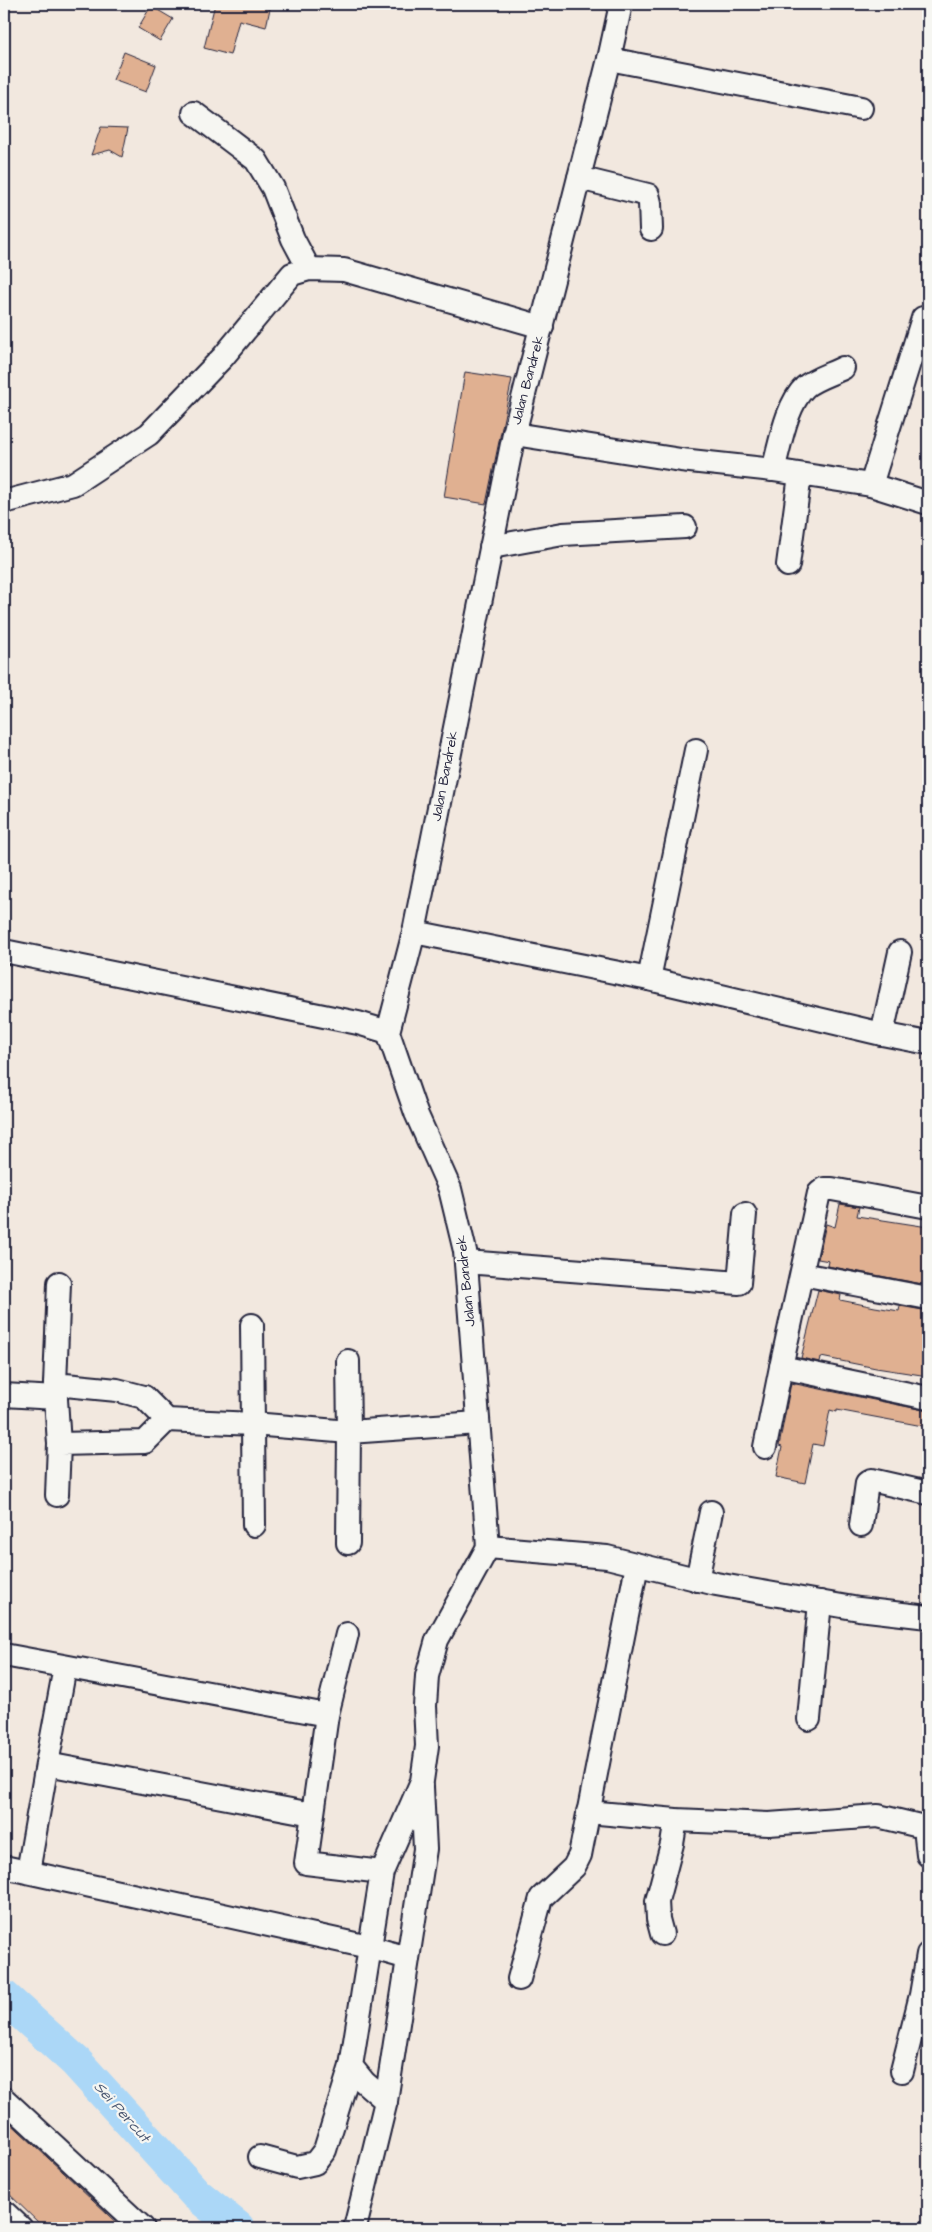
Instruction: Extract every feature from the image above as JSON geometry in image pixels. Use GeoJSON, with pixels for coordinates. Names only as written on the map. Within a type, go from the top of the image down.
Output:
{"type":"FeatureCollection","features":[{"type":"Feature","properties":{"kind":"street","name":"Jalan Bandrek"},"geometry":{"type":"LineString","coordinates":[[488,1548],[466,1262],[450,1189],[416,1112],[388,1032],[414,932],[514,434],[609,59],[621,4]]}},
{"type":"Feature","properties":{"kind":"street"},"geometry":{"type":"LineString","coordinates":[[609,59],[861,108]]}},
{"type":"Feature","properties":{"kind":"street"},"geometry":{"type":"LineString","coordinates":[[194,113],[256,160],[273,188],[293,239],[309,269]]}},
{"type":"Feature","properties":{"kind":"street"},"geometry":{"type":"LineString","coordinates":[[579,178],[648,195],[651,229]]}},
{"type":"Feature","properties":{"kind":"street"},"geometry":{"type":"LineString","coordinates":[[4,502],[73,484],[149,434],[223,358],[292,274],[309,269],[344,270],[542,327]]}},
{"type":"Feature","properties":{"kind":"street"},"geometry":{"type":"LineString","coordinates":[[871,485],[923,318]]}},
{"type":"Feature","properties":{"kind":"street"},"geometry":{"type":"LineString","coordinates":[[773,470],[792,406],[799,395],[806,386],[842,368]]}},
{"type":"Feature","properties":{"kind":"street"},"geometry":{"type":"LineString","coordinates":[[514,434],[681,460],[773,470],[871,485],[928,503]]}},
{"type":"Feature","properties":{"kind":"street"},"geometry":{"type":"LineString","coordinates":[[788,565],[800,475]]}},
{"type":"Feature","properties":{"kind":"street"},"geometry":{"type":"LineString","coordinates":[[491,546],[563,534],[685,527]]}},
{"type":"Feature","properties":{"kind":"street"},"geometry":{"type":"LineString","coordinates":[[649,978],[696,750]]}},
{"type":"Feature","properties":{"kind":"street"},"geometry":{"type":"LineString","coordinates":[[414,932],[649,978],[882,1034],[928,1043]]}},
{"type":"Feature","properties":{"kind":"street"},"geometry":{"type":"LineString","coordinates":[[4,951],[358,1023],[388,1032]]}},
{"type":"Feature","properties":{"kind":"street"},"geometry":{"type":"LineString","coordinates":[[882,1034],[900,952]]}},
{"type":"Feature","properties":{"kind":"street"},"geometry":{"type":"LineString","coordinates":[[765,1447],[819,1193],[824,1189],[928,1207]]}},
{"type":"Feature","properties":{"kind":"street"},"geometry":{"type":"LineString","coordinates":[[466,1262],[739,1283],[745,1214]]}},
{"type":"Feature","properties":{"kind":"street"},"geometry":{"type":"LineString","coordinates":[[802,1274],[928,1298]]}},
{"type":"Feature","properties":{"kind":"street"},"geometry":{"type":"LineString","coordinates":[[57,1495],[59,1444],[56,1391],[59,1283]]}},
{"type":"Feature","properties":{"kind":"street"},"geometry":{"type":"LineString","coordinates":[[252,1325],[254,1525]]}},
{"type":"Feature","properties":{"kind":"street"},"geometry":{"type":"LineString","coordinates":[[348,1361],[348,1543]]}},
{"type":"Feature","properties":{"kind":"street"},"geometry":{"type":"LineString","coordinates":[[782,1367],[928,1398]]}},
{"type":"Feature","properties":{"kind":"street"},"geometry":{"type":"LineString","coordinates":[[4,1395],[56,1391],[117,1390],[138,1395],[167,1420],[253,1424],[349,1432],[478,1423]]}},
{"type":"Feature","properties":{"kind":"street"},"geometry":{"type":"LineString","coordinates":[[59,1444],[145,1442],[167,1420]]}},
{"type":"Feature","properties":{"kind":"street"},"geometry":{"type":"LineString","coordinates":[[861,1525],[868,1483],[871,1480],[928,1493]]}},
{"type":"Feature","properties":{"kind":"street"},"geometry":{"type":"LineString","coordinates":[[697,1580],[711,1512]]}},
{"type":"Feature","properties":{"kind":"street"},"geometry":{"type":"LineString","coordinates":[[355,2228],[386,2101],[424,1849],[422,1781],[427,1746],[425,1706],[427,1676],[438,1640],[488,1548],[607,1557],[697,1580],[820,1602],[928,1617]]}},
{"type":"Feature","properties":{"kind":"street"},"geometry":{"type":"LineString","coordinates":[[519,1979],[541,1898],[574,1867],[580,1855],[637,1565]]}},
{"type":"Feature","properties":{"kind":"street"},"geometry":{"type":"LineString","coordinates":[[809,1719],[820,1602]]}},
{"type":"Feature","properties":{"kind":"street"},"geometry":{"type":"LineString","coordinates":[[347,1634],[327,1715],[306,1863],[382,1872]]}},
{"type":"Feature","properties":{"kind":"street"},"geometry":{"type":"LineString","coordinates":[[4,1655],[327,1715]]}},
{"type":"Feature","properties":{"kind":"street"},"geometry":{"type":"LineString","coordinates":[[28,1872],[65,1667]]}},
{"type":"Feature","properties":{"kind":"street"},"geometry":{"type":"LineString","coordinates":[[47,1764],[312,1814]]}},
{"type":"Feature","properties":{"kind":"street"},"geometry":{"type":"LineString","coordinates":[[260,2157],[298,2167],[316,2163],[325,2150],[351,2066],[382,1872],[422,1781]]}},
{"type":"Feature","properties":{"kind":"street"},"geometry":{"type":"LineString","coordinates":[[588,1812],[676,1820],[769,1824],[878,1816],[926,1828],[928,1855]]}},
{"type":"Feature","properties":{"kind":"street"},"geometry":{"type":"LineString","coordinates":[[662,1934],[656,1901],[672,1844],[676,1820]]}},
{"type":"Feature","properties":{"kind":"street"},"geometry":{"type":"LineString","coordinates":[[4,1867],[369,1947],[408,1958]]}},
{"type":"Feature","properties":{"kind":"street"},"geometry":{"type":"LineString","coordinates":[[902,2071],[921,1995],[927,1960]]}},
{"type":"Feature","properties":{"kind":"street"},"geometry":{"type":"LineString","coordinates":[[351,2066],[364,2082],[386,2101]]}},
{"type":"Feature","properties":{"kind":"street"},"geometry":{"type":"LineString","coordinates":[[4,2099],[143,2228]]}},
{"type":"Feature","properties":{"kind":"street"},"geometry":{"type":"LineString","coordinates":[[4,2212],[21,2228]]}},
{"type":"Feature","properties":{"kind":"building"},"geometry":{"type":"Polygon","coordinates":[[[215,4],[271,4],[266,27],[239,20],[230,55],[204,48],[215,4]]]}},
{"type":"Feature","properties":{"kind":"building"},"geometry":{"type":"Polygon","coordinates":[[[151,6],[173,19],[160,41],[138,28],[151,6]]]}},
{"type":"Feature","properties":{"kind":"building"},"geometry":{"type":"Polygon","coordinates":[[[124,52],[156,65],[146,92],[113,80],[124,52]]]}},
{"type":"Feature","properties":{"kind":"building"},"geometry":{"type":"Polygon","coordinates":[[[101,127],[128,128],[122,157],[110,150],[91,155],[101,127]]]}},
{"type":"Feature","properties":{"kind":"building"},"geometry":{"type":"Polygon","coordinates":[[[465,372],[512,379],[486,504],[444,497],[465,372]]]}},
{"type":"Feature","properties":{"kind":"building"},"geometry":{"type":"Polygon","coordinates":[[[840,1204],[859,1207],[857,1216],[928,1227],[928,1285],[828,1266],[829,1261],[818,1259],[826,1224],[835,1227],[840,1204]]]}},
{"type":"Feature","properties":{"kind":"building"},"geometry":{"type":"Polygon","coordinates":[[[818,1290],[841,1295],[840,1300],[875,1307],[899,1311],[900,1306],[928,1311],[928,1376],[821,1357],[820,1362],[801,1358],[818,1290]]]}},
{"type":"Feature","properties":{"kind":"building"},"geometry":{"type":"Polygon","coordinates":[[[791,1383],[928,1411],[928,1427],[830,1410],[823,1446],[813,1444],[805,1483],[776,1477],[782,1447],[779,1446],[791,1383]]]}},
{"type":"Feature","properties":{"kind":"building"},"geometry":{"type":"Polygon","coordinates":[[[4,2117],[123,2228],[44,2228],[4,2189],[4,2117]]]}},
{"type":"Feature","properties":{"kind":"waterway","name":"Sei Percut"},"geometry":{"type":"LineString","coordinates":[[4,1997],[76,2062],[196,2194],[238,2228]]}}]}
